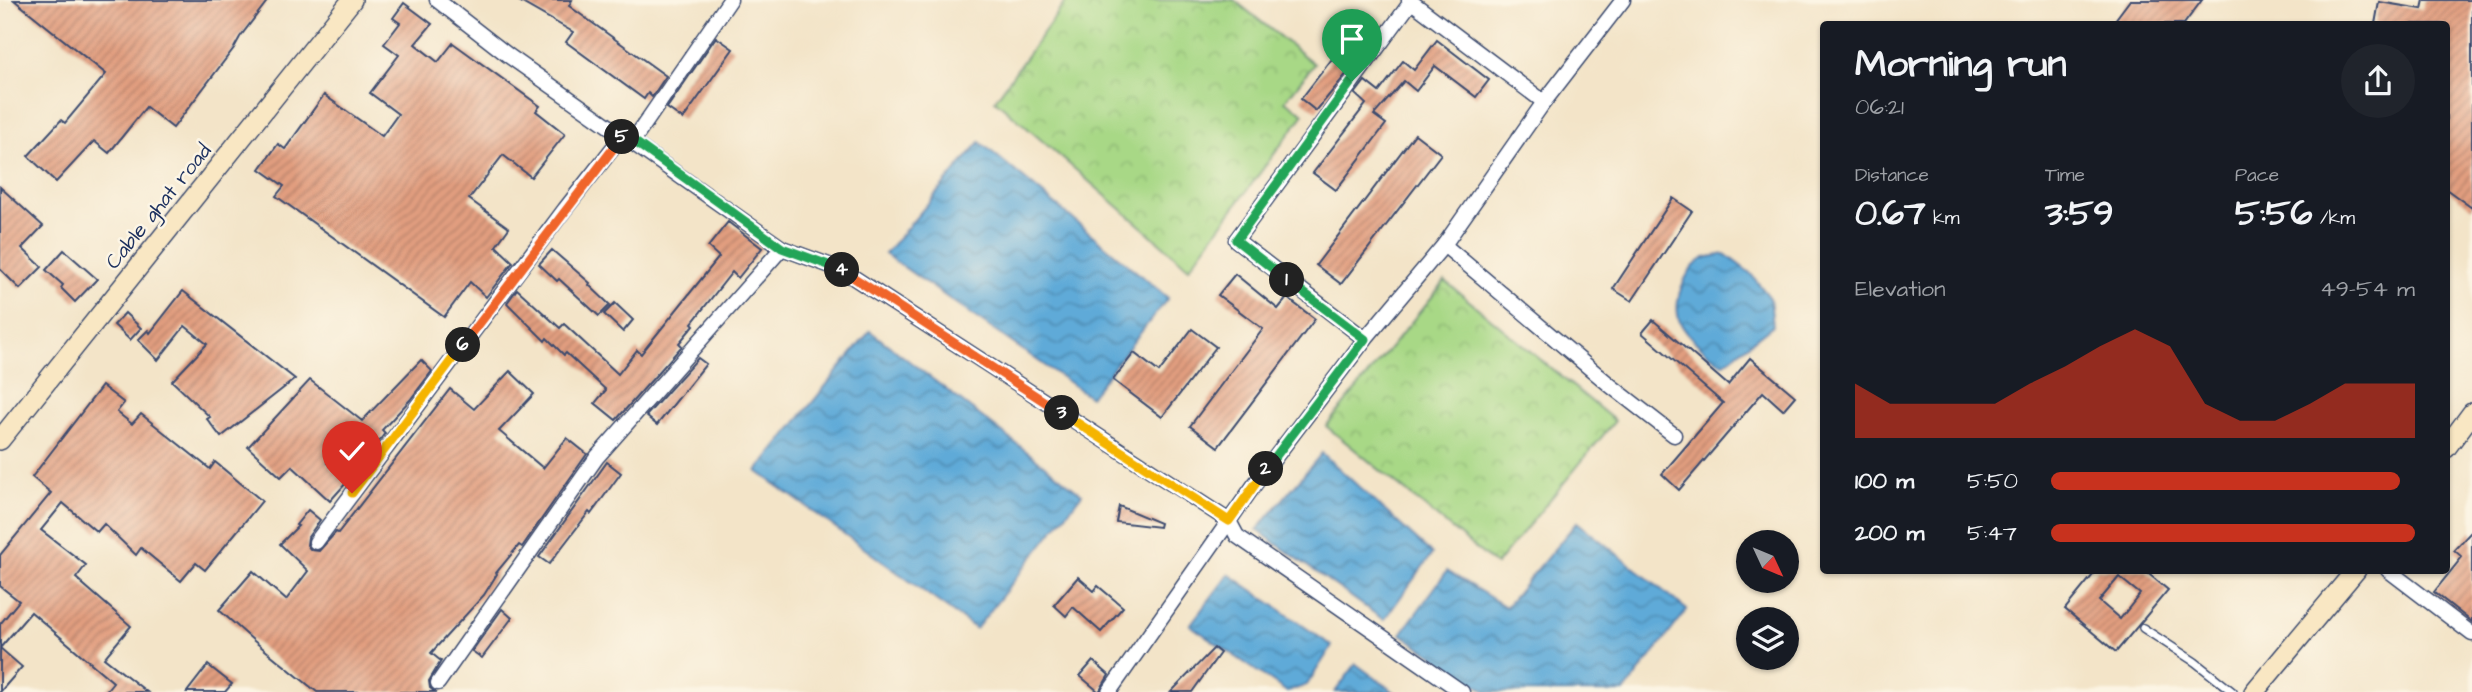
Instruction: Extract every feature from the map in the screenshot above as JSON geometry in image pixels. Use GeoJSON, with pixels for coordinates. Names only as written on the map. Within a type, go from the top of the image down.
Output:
{"type":"FeatureCollection","features":[{"type":"Feature","properties":{"kind":"street","name":"Cable ghat road"},"geometry":{"type":"LineString","coordinates":[[0,434],[346,0]]}},
{"type":"Feature","properties":{"kind":"street","name":"Cable ghat road"},"geometry":{"type":"LineString","coordinates":[[0,440],[352,0]]}},
{"type":"Feature","properties":{"kind":"street"},"geometry":{"type":"LineString","coordinates":[[437,0],[509,55],[782,248],[842,270],[1229,521],[1237,536],[1462,692]]}},
{"type":"Feature","properties":{"kind":"street"},"geometry":{"type":"LineString","coordinates":[[316,542],[565,209],[628,138],[730,0]]}},
{"type":"Feature","properties":{"kind":"street"},"geometry":{"type":"LineString","coordinates":[[1109,692],[1229,521],[1365,339],[1444,245],[1544,102],[1623,0]]}},
{"type":"Feature","properties":{"kind":"street"},"geometry":{"type":"LineString","coordinates":[[1365,339],[1236,240],[1410,1],[1544,102]]}},
{"type":"Feature","properties":{"kind":"street"},"geometry":{"type":"LineString","coordinates":[[1444,245],[1611,386],[1674,435]]}},
{"type":"Feature","properties":{"kind":"street"},"geometry":{"type":"LineString","coordinates":[[438,683],[597,457],[782,248]]}},
{"type":"Feature","properties":{"kind":"street"},"geometry":{"type":"LineString","coordinates":[[2450,443],[2472,414]]}},
{"type":"Feature","properties":{"kind":"street"},"geometry":{"type":"LineString","coordinates":[[2450,454],[2472,424]]}},
{"type":"Feature","properties":{"kind":"street"},"geometry":{"type":"LineString","coordinates":[[2254,692],[2353,574]]}},
{"type":"Feature","properties":{"kind":"street"},"geometry":{"type":"LineString","coordinates":[[2264,692],[2343,601],[2362,574]]}},
{"type":"Feature","properties":{"kind":"street"},"geometry":{"type":"LineString","coordinates":[[2393,574],[2472,634]]}},
{"type":"Feature","properties":{"kind":"lane"},"geometry":{"type":"LineString","coordinates":[[2143,628],[2195,662],[2234,692]]}},
{"type":"Feature","properties":{"kind":"green space"},"geometry":{"type":"Polygon","coordinates":[[[1067,0],[1234,0],[1314,64],[1285,101],[1304,114],[1189,268],[995,100],[1067,0]]]}},
{"type":"Feature","properties":{"kind":"green space"},"geometry":{"type":"Polygon","coordinates":[[[1445,281],[1615,421],[1496,565],[1326,426],[1445,281]]]}},
{"type":"Feature","properties":{"kind":"water"},"geometry":{"type":"Polygon","coordinates":[[[980,142],[1168,298],[1090,397],[885,254],[980,142]]]}},
{"type":"Feature","properties":{"kind":"water"},"geometry":{"type":"Polygon","coordinates":[[[1725,254],[1750,273],[1770,298],[1773,325],[1723,364],[1688,334],[1680,322],[1678,305],[1682,287],[1691,270],[1705,258],[1725,254]]]}},
{"type":"Feature","properties":{"kind":"water"},"geometry":{"type":"Polygon","coordinates":[[[870,331],[1082,494],[976,629],[757,471],[870,331]]]}},
{"type":"Feature","properties":{"kind":"water"},"geometry":{"type":"Polygon","coordinates":[[[1322,453],[1432,554],[1384,620],[1257,530],[1322,453]]]}},
{"type":"Feature","properties":{"kind":"water"},"geometry":{"type":"Polygon","coordinates":[[[1577,522],[1687,610],[1624,692],[1487,692],[1401,634],[1447,571],[1506,607],[1577,522]]]}},
{"type":"Feature","properties":{"kind":"water"},"geometry":{"type":"Polygon","coordinates":[[[1229,574],[1332,646],[1307,685],[1287,692],[1190,625],[1229,574]]]}},
{"type":"Feature","properties":{"kind":"water"},"geometry":{"type":"Polygon","coordinates":[[[1356,664],[1394,692],[1335,692],[1356,664]]]}},
{"type":"Feature","properties":{"kind":"building"},"geometry":{"type":"Polygon","coordinates":[[[14,0],[268,0],[173,128],[146,107],[109,153],[94,141],[56,182],[28,156],[61,120],[65,123],[106,74],[14,0]]]}},
{"type":"Feature","properties":{"kind":"building"},"geometry":{"type":"Polygon","coordinates":[[[517,0],[572,0],[569,6],[666,76],[652,97],[648,93],[644,99],[566,42],[573,32],[517,0]]]}},
{"type":"Feature","properties":{"kind":"building"},"geometry":{"type":"Polygon","coordinates":[[[2130,0],[2202,0],[2186,21],[2114,21],[2130,0]]]}},
{"type":"Feature","properties":{"kind":"building"},"geometry":{"type":"Polygon","coordinates":[[[2424,0],[2472,0],[2472,208],[2450,192],[2450,21],[2376,21],[2379,2],[2422,9],[2424,0]]]}},
{"type":"Feature","properties":{"kind":"building"},"geometry":{"type":"Polygon","coordinates":[[[404,3],[432,24],[415,44],[438,62],[453,43],[540,106],[536,111],[565,134],[531,177],[503,155],[469,199],[509,228],[496,246],[513,262],[486,297],[470,282],[444,317],[276,196],[284,186],[260,169],[278,144],[285,149],[324,95],[382,136],[398,114],[370,93],[399,55],[384,44],[400,23],[393,18],[404,3]]]}},
{"type":"Feature","properties":{"kind":"building"},"geometry":{"type":"Polygon","coordinates":[[[716,37],[733,49],[683,119],[667,108],[716,37]]]}},
{"type":"Feature","properties":{"kind":"building"},"geometry":{"type":"Polygon","coordinates":[[[1437,40],[1489,80],[1476,97],[1435,66],[1416,91],[1404,81],[1374,115],[1386,124],[1336,190],[1313,173],[1366,104],[1355,94],[1365,81],[1379,92],[1403,61],[1414,70],[1437,40]]]}},
{"type":"Feature","properties":{"kind":"building"},"geometry":{"type":"Polygon","coordinates":[[[1332,59],[1348,72],[1316,111],[1301,99],[1332,59]]]}},
{"type":"Feature","properties":{"kind":"building"},"geometry":{"type":"Polygon","coordinates":[[[1415,134],[1441,154],[1341,284],[1316,265],[1415,134]]]}},
{"type":"Feature","properties":{"kind":"building"},"geometry":{"type":"Polygon","coordinates":[[[0,187],[43,226],[22,248],[42,267],[20,289],[0,269],[0,187]]]}},
{"type":"Feature","properties":{"kind":"building"},"geometry":{"type":"Polygon","coordinates":[[[1673,198],[1692,211],[1632,301],[1613,289],[1673,198]]]}},
{"type":"Feature","properties":{"kind":"building"},"geometry":{"type":"Polygon","coordinates":[[[728,222],[762,248],[738,278],[732,272],[692,323],[694,325],[679,343],[682,346],[616,420],[595,403],[606,390],[566,353],[564,355],[547,338],[545,341],[507,303],[517,289],[560,328],[564,324],[618,374],[637,350],[641,354],[719,257],[708,247],[728,222]]]}},
{"type":"Feature","properties":{"kind":"building"},"geometry":{"type":"Polygon","coordinates":[[[64,250],[97,279],[75,302],[61,288],[63,285],[46,270],[64,250]]]}},
{"type":"Feature","properties":{"kind":"building"},"geometry":{"type":"Polygon","coordinates":[[[552,250],[590,283],[610,305],[599,316],[539,264],[552,250]]]}},
{"type":"Feature","properties":{"kind":"building"},"geometry":{"type":"Polygon","coordinates":[[[1235,274],[1278,309],[1287,298],[1315,319],[1218,447],[1190,426],[1263,329],[1218,295],[1235,274]]]}},
{"type":"Feature","properties":{"kind":"building"},"geometry":{"type":"Polygon","coordinates":[[[183,291],[295,379],[221,437],[207,419],[210,417],[172,381],[207,344],[185,326],[158,360],[138,340],[148,330],[150,333],[183,291]]]}},
{"type":"Feature","properties":{"kind":"building"},"geometry":{"type":"Polygon","coordinates":[[[615,303],[633,320],[623,332],[604,314],[615,303]]]}},
{"type":"Feature","properties":{"kind":"building"},"geometry":{"type":"Polygon","coordinates":[[[125,313],[141,328],[130,340],[114,325],[125,313]]]}},
{"type":"Feature","properties":{"kind":"building"},"geometry":{"type":"Polygon","coordinates":[[[1653,320],[1728,385],[1750,358],[1795,396],[1783,410],[1763,392],[1679,490],[1662,474],[1723,403],[1642,333],[1653,320]]]}},
{"type":"Feature","properties":{"kind":"building"},"geometry":{"type":"Polygon","coordinates":[[[1192,329],[1216,347],[1162,417],[1113,380],[1134,353],[1159,372],[1192,329]]]}},
{"type":"Feature","properties":{"kind":"building"},"geometry":{"type":"Polygon","coordinates":[[[698,358],[706,364],[657,425],[646,416],[698,358]]]}},
{"type":"Feature","properties":{"kind":"building"},"geometry":{"type":"Polygon","coordinates":[[[421,360],[432,371],[382,430],[385,433],[369,455],[351,438],[327,463],[347,482],[330,501],[292,466],[281,477],[248,447],[310,380],[362,421],[421,360]]]}},
{"type":"Feature","properties":{"kind":"building"},"geometry":{"type":"Polygon","coordinates":[[[510,371],[534,394],[499,431],[543,468],[567,438],[587,454],[522,547],[519,545],[496,573],[484,595],[431,653],[441,661],[429,681],[430,688],[435,692],[317,692],[219,610],[253,571],[286,600],[308,571],[280,544],[298,526],[296,525],[308,510],[320,520],[308,537],[307,545],[311,550],[319,551],[336,532],[338,533],[450,389],[474,409],[510,371]]]}},
{"type":"Feature","properties":{"kind":"building"},"geometry":{"type":"Polygon","coordinates":[[[102,386],[124,403],[117,412],[132,424],[141,414],[210,469],[215,462],[262,501],[205,570],[196,563],[181,581],[141,548],[136,555],[104,524],[97,532],[63,503],[41,530],[86,565],[76,578],[131,626],[104,658],[147,692],[105,692],[113,682],[31,612],[0,648],[0,624],[19,601],[0,586],[0,555],[51,493],[32,477],[102,386]]]}},
{"type":"Feature","properties":{"kind":"building"},"geometry":{"type":"Polygon","coordinates":[[[607,462],[621,473],[549,564],[539,557],[607,462]]]}},
{"type":"Feature","properties":{"kind":"building"},"geometry":{"type":"Polygon","coordinates":[[[1119,506],[1160,523],[1159,527],[1116,522],[1119,506]]]}},
{"type":"Feature","properties":{"kind":"building"},"geometry":{"type":"Polygon","coordinates":[[[2472,531],[2472,622],[2434,592],[2462,557],[2454,550],[2472,531]]]}},
{"type":"Feature","properties":{"kind":"building"},"geometry":{"type":"Polygon","coordinates":[[[2094,574],[2149,574],[2168,590],[2116,652],[2065,609],[2094,574]],[[2119,577],[2099,601],[2120,619],[2140,594],[2119,577]]]}},
{"type":"Feature","properties":{"kind":"building"},"geometry":{"type":"Polygon","coordinates":[[[1078,577],[1094,591],[1098,586],[1123,607],[1101,632],[1073,607],[1066,616],[1054,605],[1078,577]]]}},
{"type":"Feature","properties":{"kind":"building"},"geometry":{"type":"Polygon","coordinates":[[[502,609],[512,618],[482,658],[472,651],[502,609]]]}},
{"type":"Feature","properties":{"kind":"building"},"geometry":{"type":"Polygon","coordinates":[[[0,648],[22,667],[0,692],[0,648]]]}},
{"type":"Feature","properties":{"kind":"building"},"geometry":{"type":"Polygon","coordinates":[[[1214,648],[1220,653],[1192,692],[1171,692],[1214,648]]]}},
{"type":"Feature","properties":{"kind":"building"},"geometry":{"type":"Polygon","coordinates":[[[1093,661],[1109,675],[1099,692],[1080,676],[1093,661]]]}},
{"type":"Feature","properties":{"kind":"building"},"geometry":{"type":"Polygon","coordinates":[[[208,665],[232,684],[225,692],[187,692],[208,665]]]}},
{"type":"Feature","properties":{"kind":"route"},"geometry":{"type":"LineString","coordinates":[[352,493],[624,134],[782,248],[842,270],[1229,521],[1365,339],[1236,240],[1352,81]]}}]}
